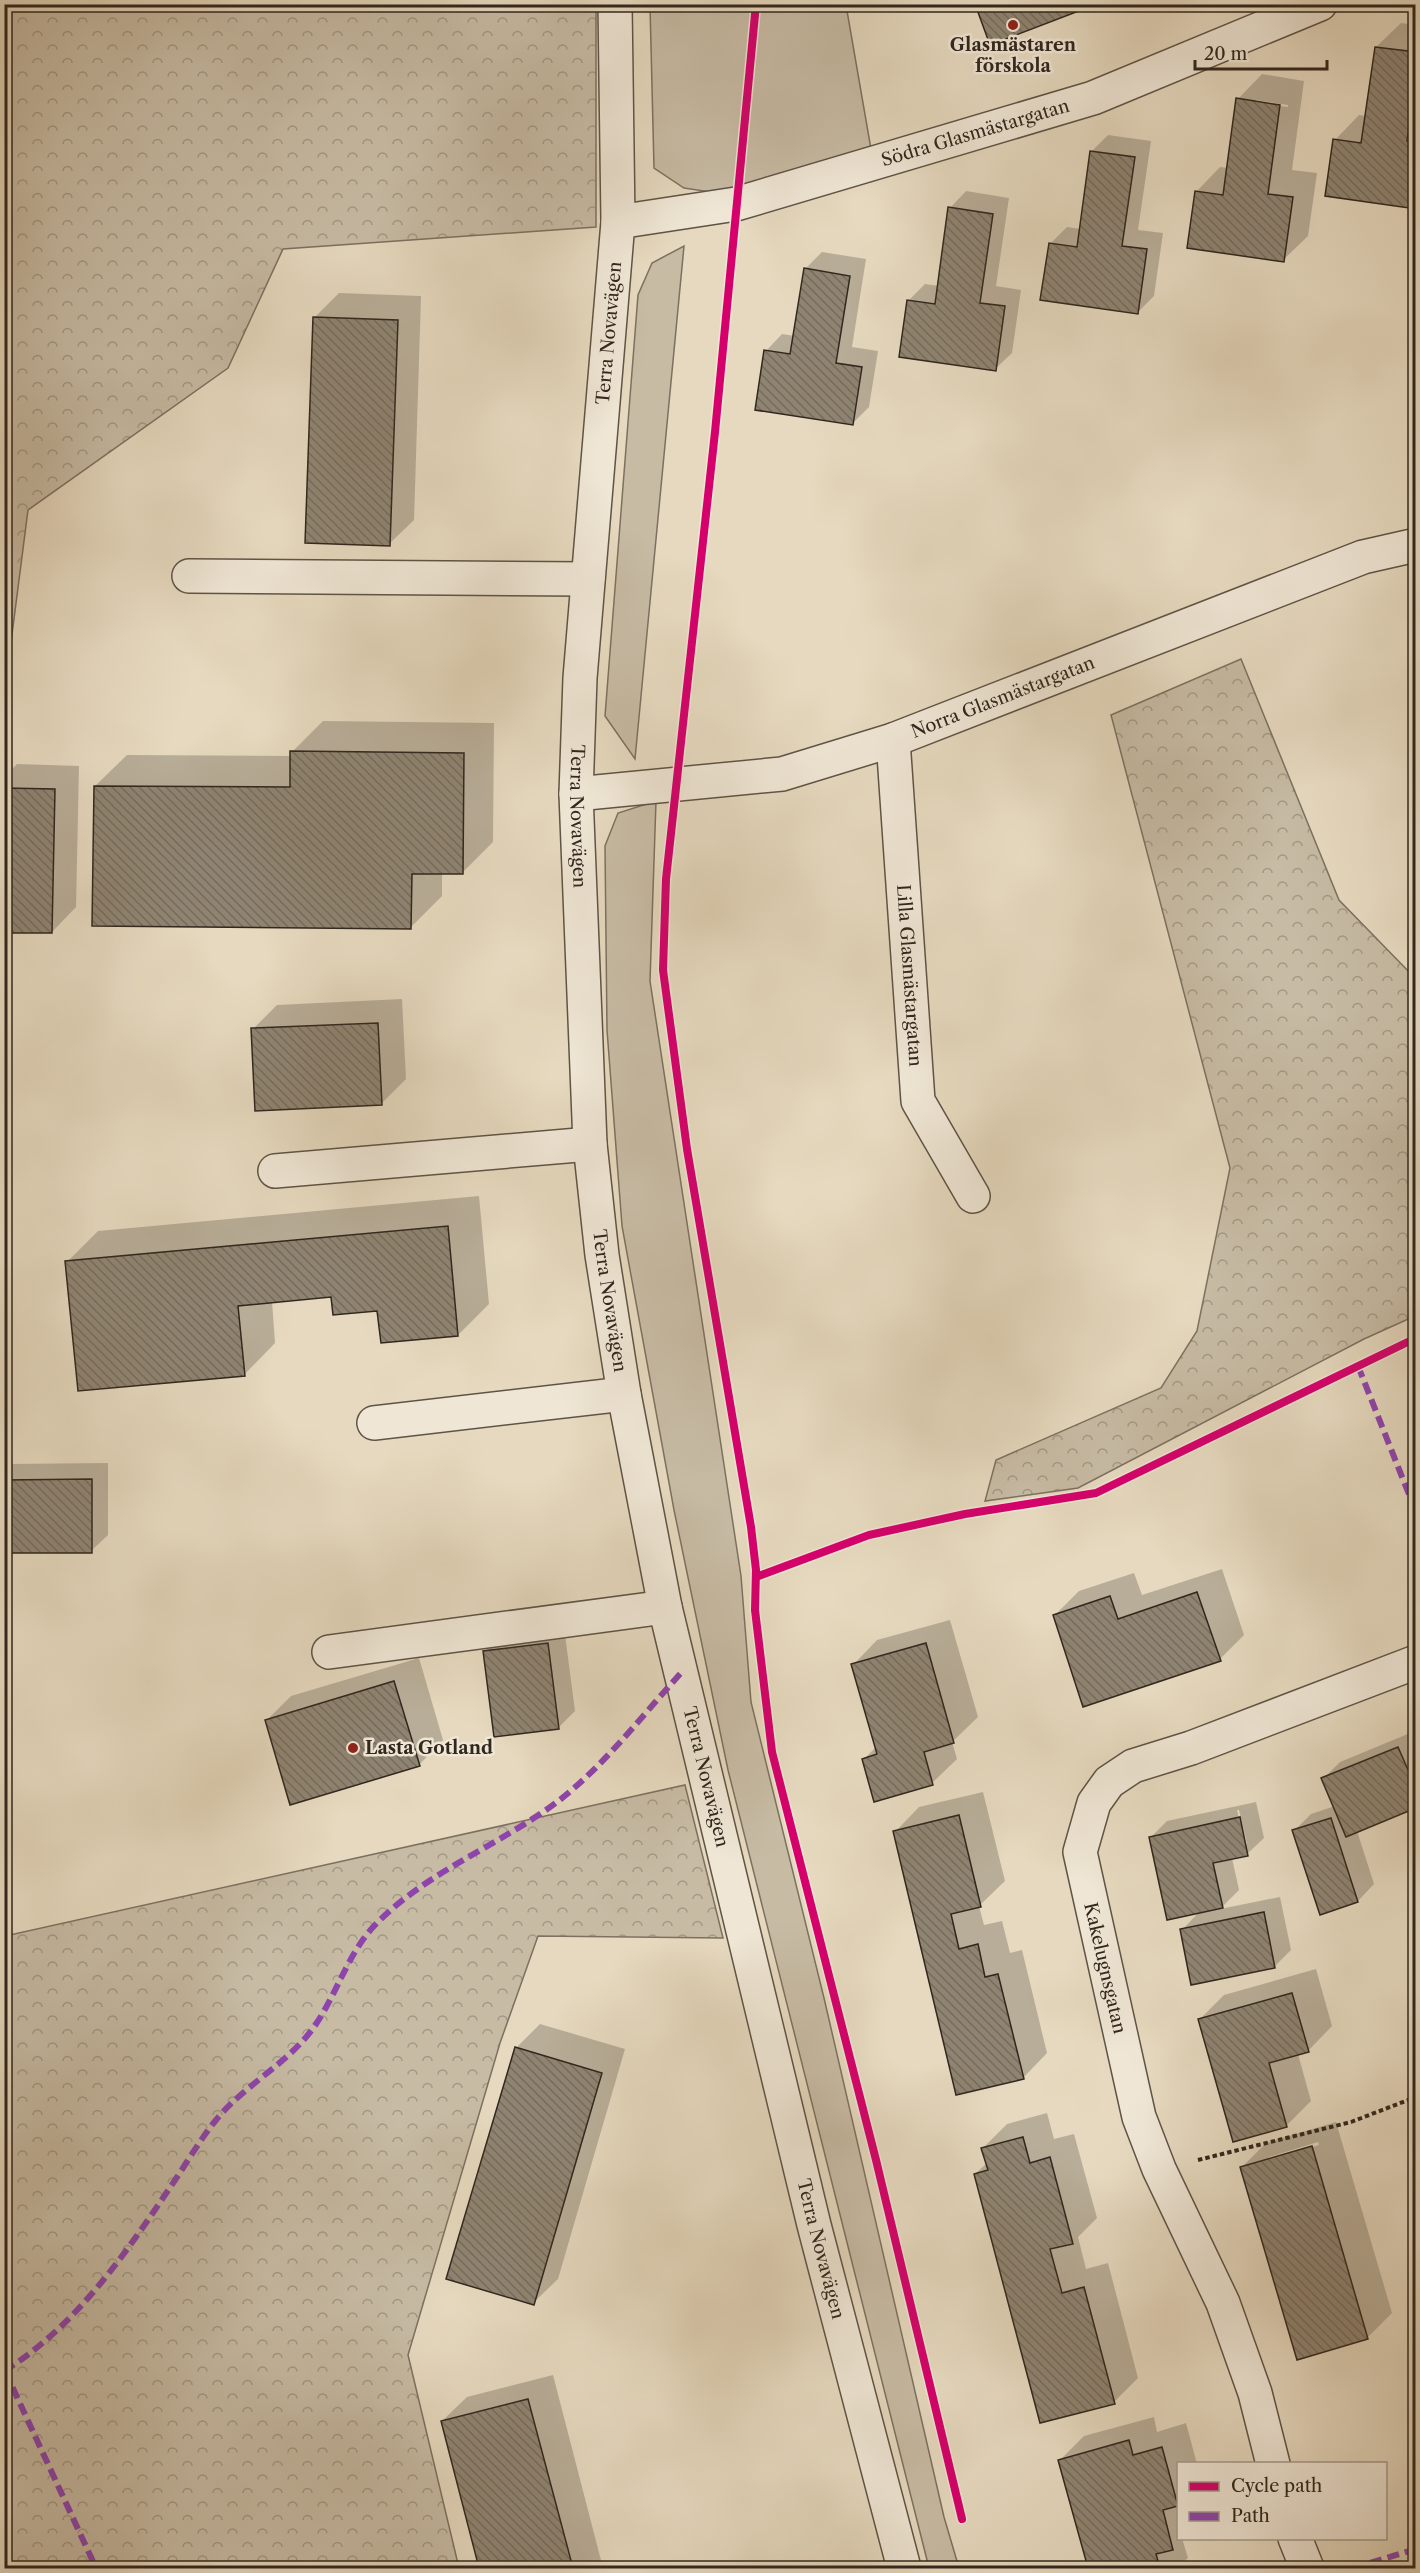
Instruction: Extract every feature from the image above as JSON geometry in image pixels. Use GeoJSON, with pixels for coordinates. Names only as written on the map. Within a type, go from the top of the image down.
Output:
{"type":"FeatureCollection","features":[{"type":"Feature","properties":{"kind":"street","name":"Terra Novavägen"},"geometry":{"type":"LineString","coordinates":[[615,4],[618,222],[580,678],[576,794],[590,1144],[602,1255],[624,1394],[665,1607],[814,2224],[904,2568]]}},
{"type":"Feature","properties":{"kind":"street","name":"Södra Glasmästargatan"},"geometry":{"type":"LineString","coordinates":[[618,222],[736,204],[1093,98],[1320,4]]}},
{"type":"Feature","properties":{"kind":"street","name":"Norra Glasmästargatan"},"geometry":{"type":"LineString","coordinates":[[576,794],[782,774],[893,740],[1363,557],[1416,545]]}},
{"type":"Feature","properties":{"kind":"street"},"geometry":{"type":"LineString","coordinates":[[189,576],[588,579]]}},
{"type":"Feature","properties":{"kind":"street","name":"Lilla Glasmästargatan"},"geometry":{"type":"LineString","coordinates":[[893,740],[918,1101],[973,1196]]}},
{"type":"Feature","properties":{"kind":"street"},"geometry":{"type":"LineString","coordinates":[[275,1171],[590,1144]]}},
{"type":"Feature","properties":{"kind":"street"},"geometry":{"type":"LineString","coordinates":[[374,1423],[624,1394]]}},
{"type":"Feature","properties":{"kind":"street"},"geometry":{"type":"LineString","coordinates":[[328,1652],[665,1607]]}},
{"type":"Feature","properties":{"kind":"street","name":"Kakelugnsgatan"},"geometry":{"type":"LineString","coordinates":[[1273,2462],[1255,2393],[1223,2303],[1159,2169],[1139,2117],[1080,1852],[1094,1803],[1109,1782],[1133,1766],[1191,1748],[1416,1662]]}},
{"type":"Feature","properties":{"kind":"street"},"geometry":{"type":"LineString","coordinates":[[1296,2540],[1307,2568]]}},
{"type":"Feature","properties":{"kind":"path"},"geometry":{"type":"LineString","coordinates":[[1159,2169],[1351,2122],[1416,2097]]}},
{"type":"Feature","properties":{"kind":"green space"},"geometry":{"type":"Polygon","coordinates":[[[5,4],[596,5],[596,227],[283,249],[228,368],[28,510],[5,689],[5,4]]]}},
{"type":"Feature","properties":{"kind":"green space"},"geometry":{"type":"Polygon","coordinates":[[[650,5],[846,5],[871,149],[717,193],[684,188],[654,168],[650,5]]]}},
{"type":"Feature","properties":{"kind":"green space"},"geometry":{"type":"Polygon","coordinates":[[[684,246],[635,759],[605,716],[638,295],[652,263],[684,246]]]}},
{"type":"Feature","properties":{"kind":"green space"},"geometry":{"type":"Polygon","coordinates":[[[1241,659],[1339,900],[1415,978],[1415,1316],[1364,1339],[1078,1488],[985,1501],[996,1460],[1161,1388],[1197,1331],[1230,1168],[1111,715],[1241,659]]]}},
{"type":"Feature","properties":{"kind":"green space"},"geometry":{"type":"Polygon","coordinates":[[[656,801],[650,981],[741,1576],[751,1702],[824,1998],[944,2517],[959,2568],[929,2568],[728,1770],[674,1510],[622,1226],[607,1030],[605,846],[618,813],[656,801]]]}},
{"type":"Feature","properties":{"kind":"green space"},"geometry":{"type":"Polygon","coordinates":[[[685,1785],[723,1938],[538,1936],[500,2043],[408,2355],[459,2568],[5,2568],[5,1936],[685,1785]]]}},
{"type":"Feature","properties":{"kind":"building","name":"Glasmästaren förskola"},"geometry":{"type":"Polygon","coordinates":[[[975,4],[1097,4],[990,45],[975,4]]]}},
{"type":"Feature","properties":{"kind":"building"},"geometry":{"type":"Polygon","coordinates":[[[1375,47],[1416,52],[1416,79],[1407,141],[1416,143],[1416,209],[1325,196],[1333,139],[1361,143],[1375,47]]]}},
{"type":"Feature","properties":{"kind":"building"},"geometry":{"type":"Polygon","coordinates":[[[1236,98],[1280,105],[1268,194],[1293,197],[1284,262],[1187,248],[1195,191],[1223,195],[1236,98]]]}},
{"type":"Feature","properties":{"kind":"building"},"geometry":{"type":"Polygon","coordinates":[[[1090,151],[1135,157],[1122,246],[1147,249],[1138,314],[1040,300],[1049,243],[1077,247],[1090,151]]]}},
{"type":"Feature","properties":{"kind":"building"},"geometry":{"type":"Polygon","coordinates":[[[948,207],[993,214],[980,303],[1005,306],[996,371],[899,357],[907,300],[935,304],[948,207]]]}},
{"type":"Feature","properties":{"kind":"building"},"geometry":{"type":"Polygon","coordinates":[[[804,268],[850,276],[836,363],[862,367],[853,425],[755,410],[764,350],[790,354],[804,268]]]}},
{"type":"Feature","properties":{"kind":"building"},"geometry":{"type":"Polygon","coordinates":[[[313,317],[398,320],[390,546],[305,543],[313,317]]]}},
{"type":"Feature","properties":{"kind":"building"},"geometry":{"type":"Polygon","coordinates":[[[290,751],[464,753],[463,874],[412,874],[411,929],[92,926],[94,786],[290,787],[290,751]]]}},
{"type":"Feature","properties":{"kind":"building"},"geometry":{"type":"Polygon","coordinates":[[[4,788],[55,789],[52,933],[4,933],[4,788]]]}},
{"type":"Feature","properties":{"kind":"building"},"geometry":{"type":"Polygon","coordinates":[[[378,1023],[382,1105],[255,1111],[251,1028],[378,1023]]]}},
{"type":"Feature","properties":{"kind":"building"},"geometry":{"type":"Polygon","coordinates":[[[448,1226],[458,1336],[381,1343],[377,1311],[333,1315],[331,1297],[238,1306],[245,1376],[78,1391],[65,1261],[448,1226]]]}},
{"type":"Feature","properties":{"kind":"building"},"geometry":{"type":"Polygon","coordinates":[[[92,1479],[92,1553],[4,1553],[4,1480],[92,1479]]]}},
{"type":"Feature","properties":{"kind":"building"},"geometry":{"type":"Polygon","coordinates":[[[1197,1592],[1221,1661],[1083,1707],[1053,1615],[1110,1596],[1118,1619],[1197,1592]]]}},
{"type":"Feature","properties":{"kind":"building"},"geometry":{"type":"Polygon","coordinates":[[[548,1643],[559,1729],[494,1737],[483,1651],[548,1643]]]}},
{"type":"Feature","properties":{"kind":"building"},"geometry":{"type":"Polygon","coordinates":[[[926,1643],[954,1743],[924,1752],[933,1785],[874,1802],[862,1759],[877,1754],[851,1664],[926,1643]]]}},
{"type":"Feature","properties":{"kind":"building"},"geometry":{"type":"Polygon","coordinates":[[[394,1681],[420,1766],[290,1805],[265,1720],[394,1681]]]}},
{"type":"Feature","properties":{"kind":"building"},"geometry":{"type":"Polygon","coordinates":[[[1398,1747],[1416,1788],[1416,1808],[1346,1837],[1321,1778],[1398,1747]]]}},
{"type":"Feature","properties":{"kind":"building"},"geometry":{"type":"Polygon","coordinates":[[[959,1815],[981,1907],[951,1914],[959,1949],[978,1944],[985,1977],[998,1974],[1024,2079],[956,2095],[893,1831],[959,1815]]]}},
{"type":"Feature","properties":{"kind":"building"},"geometry":{"type":"Polygon","coordinates":[[[1240,1817],[1248,1856],[1213,1863],[1223,1908],[1167,1920],[1149,1837],[1240,1817]]]}},
{"type":"Feature","properties":{"kind":"building"},"geometry":{"type":"Polygon","coordinates":[[[1331,1818],[1358,1902],[1320,1915],[1292,1830],[1331,1818]]]}},
{"type":"Feature","properties":{"kind":"building"},"geometry":{"type":"Polygon","coordinates":[[[1264,1912],[1275,1968],[1191,1985],[1180,1929],[1264,1912]]]}},
{"type":"Feature","properties":{"kind":"building"},"geometry":{"type":"Polygon","coordinates":[[[1292,1993],[1309,2052],[1269,2063],[1287,2127],[1233,2142],[1198,2019],[1292,1993]]]}},
{"type":"Feature","properties":{"kind":"building"},"geometry":{"type":"Polygon","coordinates":[[[515,2047],[602,2073],[534,2305],[446,2279],[515,2047]]]}},
{"type":"Feature","properties":{"kind":"building"},"geometry":{"type":"Polygon","coordinates":[[[1023,2137],[1030,2163],[1050,2157],[1073,2244],[1050,2249],[1062,2293],[1084,2287],[1115,2404],[1040,2423],[974,2174],[988,2170],[981,2148],[1023,2137]]]}},
{"type":"Feature","properties":{"kind":"building"},"geometry":{"type":"Polygon","coordinates":[[[1312,2146],[1368,2339],[1297,2360],[1240,2167],[1312,2146]]]}},
{"type":"Feature","properties":{"kind":"building"},"geometry":{"type":"Polygon","coordinates":[[[528,2399],[573,2568],[479,2568],[441,2421],[528,2399]]]}},
{"type":"Feature","properties":{"kind":"building"},"geometry":{"type":"Polygon","coordinates":[[[1129,2440],[1133,2455],[1162,2447],[1177,2506],[1163,2510],[1173,2550],[1156,2554],[1160,2568],[1088,2568],[1058,2460],[1129,2440]]]}},
{"type":"Feature","properties":{"kind":"marked path"},"geometry":{"type":"LineString","coordinates":[[1358,1366],[1416,1512]]}},
{"type":"Feature","properties":{"kind":"marked path"},"geometry":{"type":"LineString","coordinates":[[4,2371],[53,2334],[96,2289],[134,2240],[216,2120],[240,2095],[281,2062],[305,2038],[316,2024],[357,1949],[374,1926],[393,1908],[435,1877],[524,1824],[565,1796],[617,1746],[681,1673]]}},
{"type":"Feature","properties":{"kind":"marked path"},"geometry":{"type":"LineString","coordinates":[[5,2371],[96,2568]]}},
{"type":"Feature","properties":{"kind":"marked path"},"geometry":{"type":"LineString","coordinates":[[1353,2568],[1416,2549]]}},
{"type":"Feature","properties":{"kind":"cycle path"},"geometry":{"type":"LineString","coordinates":[[756,4],[715,432],[666,879],[663,970],[687,1149],[751,1527],[756,1570],[755,1610],[772,1752],[876,2160],[962,2519]]}},
{"type":"Feature","properties":{"kind":"cycle path"},"geometry":{"type":"LineString","coordinates":[[756,1577],[869,1535],[965,1514],[1096,1493],[1416,1338]]}},
{"type":"Feature","properties":{"kind":"place","name":"Glasmästaren förskola"},"geometry":{"type":"Point","coordinates":[1013,25]}},
{"type":"Feature","properties":{"kind":"place","name":"Lasta Gotland"},"geometry":{"type":"Point","coordinates":[353,1748]}}]}
